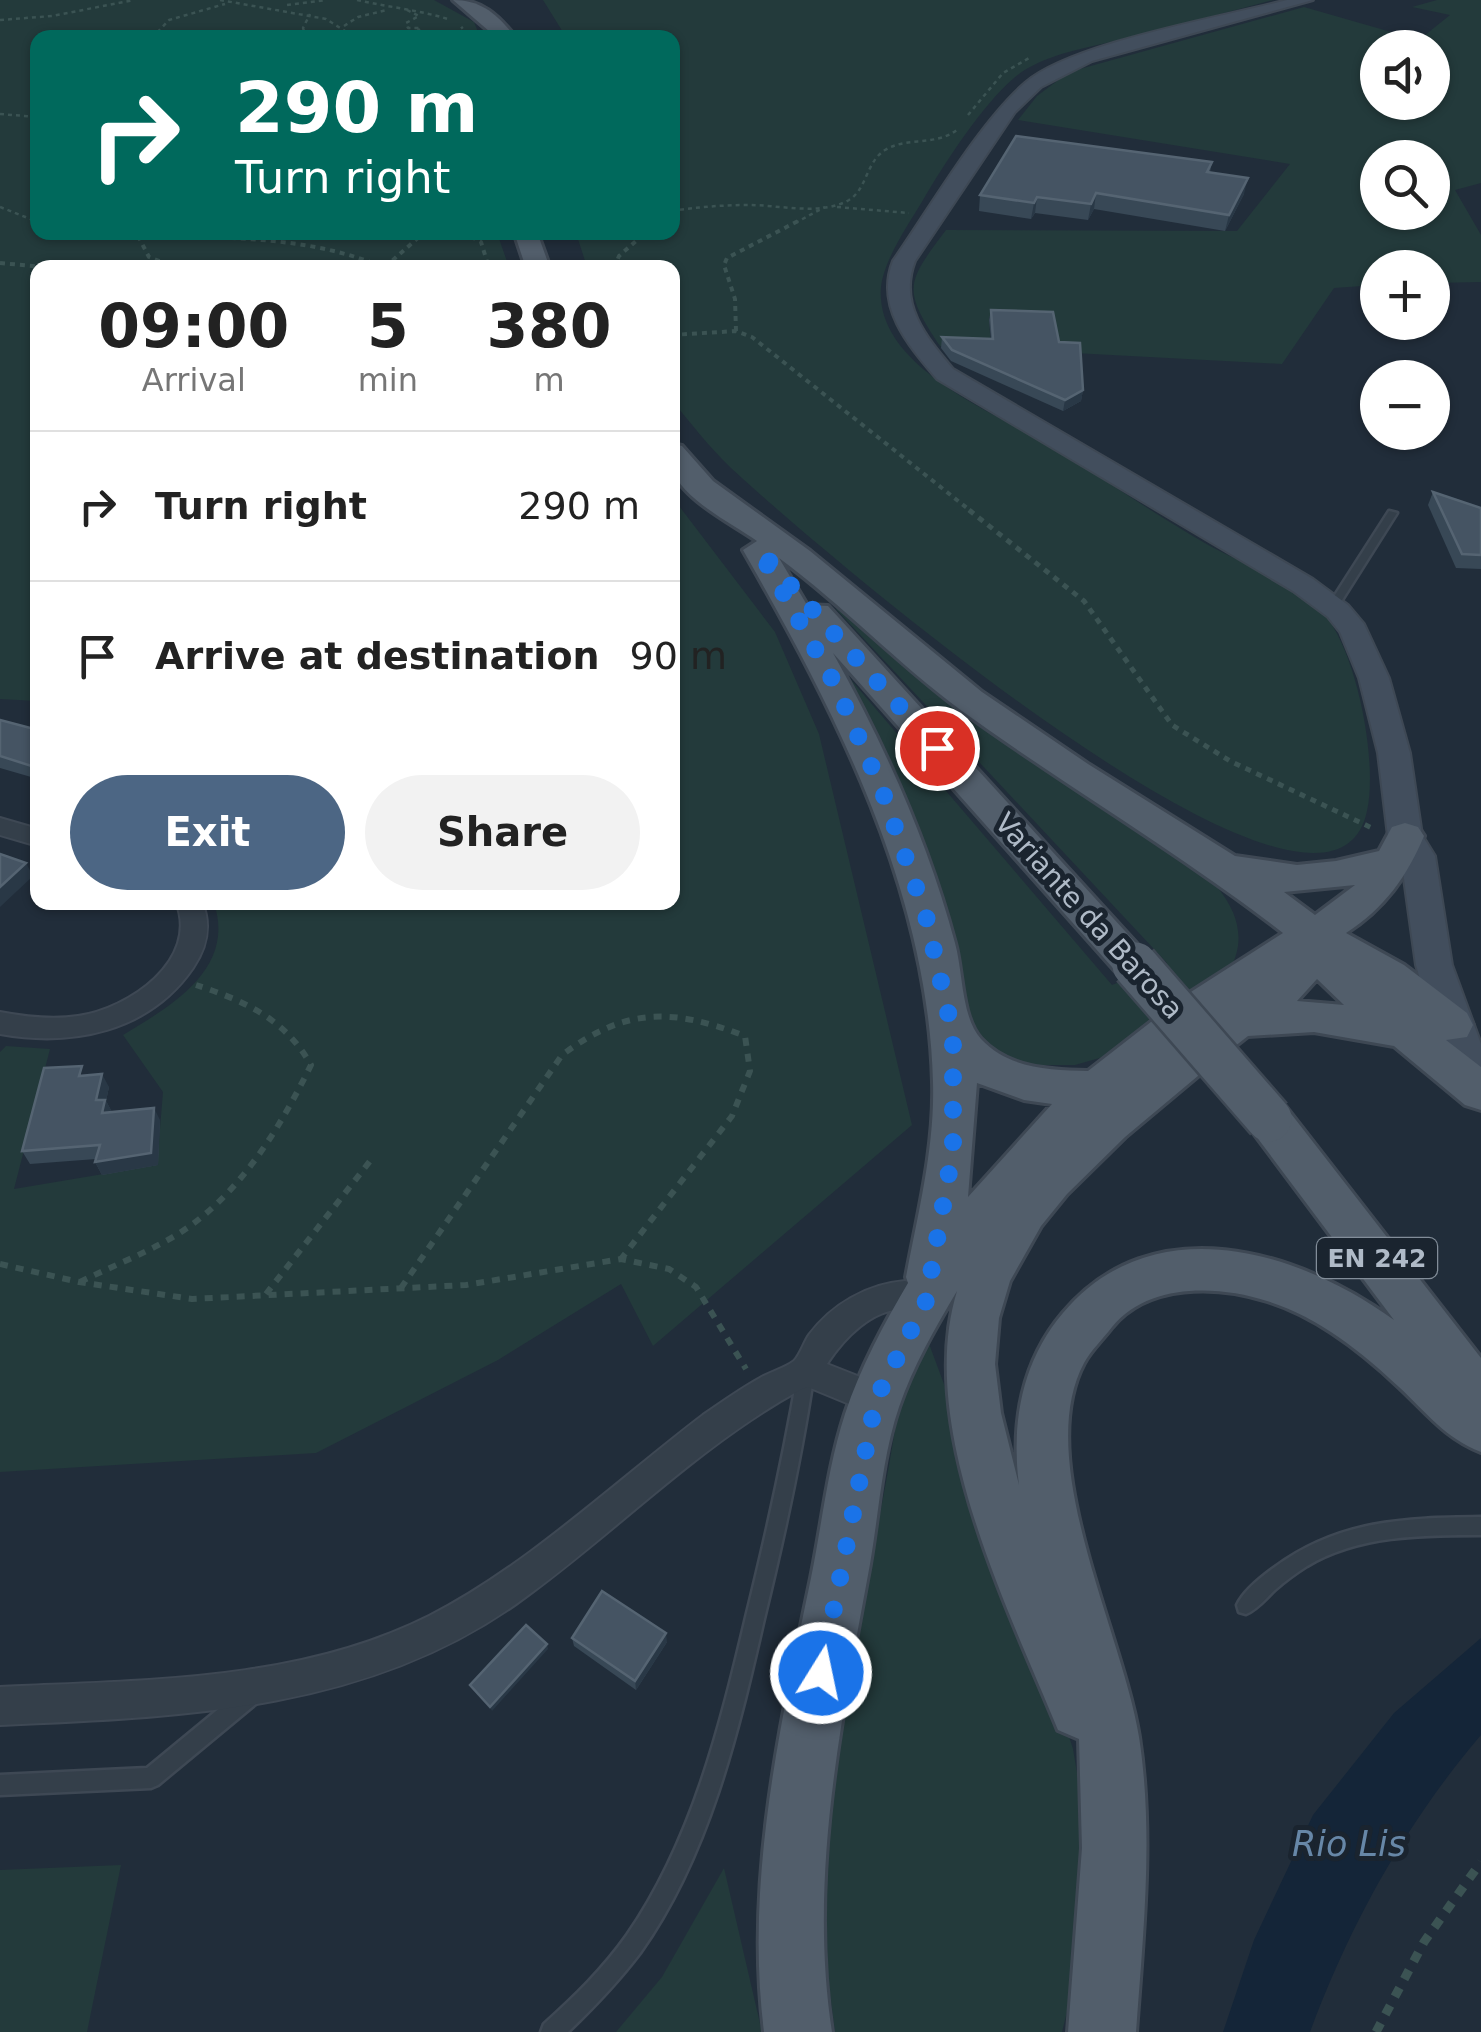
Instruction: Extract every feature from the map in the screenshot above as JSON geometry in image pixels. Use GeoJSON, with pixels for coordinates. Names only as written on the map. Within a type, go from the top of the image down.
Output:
{"type":"FeatureCollection","features":[{"type":"Feature","properties":{"kind":"main road"},"geometry":{"type":"LineString","coordinates":[[462,0],[500,30]]}},
{"type":"Feature","properties":{"kind":"main road"},"geometry":{"type":"LineString","coordinates":[[480,0],[504,16],[516,30]]}},
{"type":"Feature","properties":{"kind":"main road"},"geometry":{"type":"LineString","coordinates":[[798,2032],[791,1993],[790,1920],[805,1776],[850,1515],[876,1399],[941,1270],[997,1197],[1099,1088],[1213,996],[1274,956],[1316,936],[1365,900],[1383,882],[1401,848],[1394,752],[1374,678],[1354,630],[1332,606],[1276,568],[945,374],[918,342],[900,306],[896,288],[904,261],[1008,108],[1054,71],[1086,57],[1305,0]]}},
{"type":"Feature","properties":{"kind":"main road","name":"Variante da Barosa"},"geometry":{"type":"LineString","coordinates":[[680,461],[1269,1119],[1481,1400]]}},
{"type":"Feature","properties":{"kind":"main road"},"geometry":{"type":"LineString","coordinates":[[702,486],[799,558],[956,689],[1075,773],[1220,864],[1316,936],[1389,976],[1452,1024]]}},
{"type":"Feature","properties":{"kind":"main road"},"geometry":{"type":"LineString","coordinates":[[759,550],[835,684],[882,790],[926,916],[953,1034],[953,1150],[926,1301],[944,1328],[972,1388],[1003,1517],[1053,1639],[1113,1804]]}},
{"type":"Feature","properties":{"kind":"main road"},"geometry":{"type":"LineString","coordinates":[[1220,864],[1267,878],[1300,880],[1332,878],[1401,848],[1418,856],[1430,948],[1452,1024],[1481,1080]]}},
{"type":"Feature","properties":{"kind":"main road"},"geometry":{"type":"LineString","coordinates":[[972,1388],[974,1319],[990,1269],[1004,1245],[1071,1160],[1164,1078],[1277,993],[1304,966],[1316,936]]}},
{"type":"Feature","properties":{"kind":"main road"},"geometry":{"type":"LineString","coordinates":[[1316,936],[1343,981],[1481,1092]]}},
{"type":"Feature","properties":{"kind":"main road"},"geometry":{"type":"LineString","coordinates":[[1238,1020],[1331,1018],[1404,1032]]}},
{"type":"Feature","properties":{"kind":"main road"},"geometry":{"type":"LineString","coordinates":[[953,1034],[966,1056],[990,1072],[1042,1085],[1133,1088],[1164,1078]]}},
{"type":"Feature","properties":{"kind":"main road"},"geometry":{"type":"LineString","coordinates":[[1102,2032],[1114,1868],[1109,1736],[1100,1688],[1055,1532],[1041,1446],[1044,1408],[1069,1340],[1112,1295],[1161,1274],[1217,1270],[1263,1278],[1312,1297],[1362,1325],[1481,1427]]}},
{"type":"Feature","properties":{"kind":"street"},"geometry":{"type":"LineString","coordinates":[[0,826],[30,835]]}},
{"type":"Feature","properties":{"kind":"street"},"geometry":{"type":"LineString","coordinates":[[0,1023],[38,1029],[86,1026],[148,1002],[173,977],[196,935],[193,910]]}},
{"type":"Feature","properties":{"kind":"street"},"geometry":{"type":"LineString","coordinates":[[0,1706],[201,1695],[259,1688],[373,1661],[437,1632],[498,1595],[762,1394],[806,1372],[812,1355],[836,1326],[902,1295],[926,1301]]}},
{"type":"Feature","properties":{"kind":"street"},"geometry":{"type":"LineString","coordinates":[[806,1372],[876,1399]]}},
{"type":"Feature","properties":{"kind":"lane"},"geometry":{"type":"LineString","coordinates":[[1332,606],[1392,514]]}},
{"type":"Feature","properties":{"kind":"lane"},"geometry":{"type":"LineString","coordinates":[[552,2032],[586,2004],[626,1959],[666,1890],[724,1751],[792,1462],[806,1372]]}},
{"type":"Feature","properties":{"kind":"lane"},"geometry":{"type":"LineString","coordinates":[[1246,1605],[1291,1563],[1346,1537],[1417,1526],[1481,1526]]}},
{"type":"Feature","properties":{"kind":"lane"},"geometry":{"type":"LineString","coordinates":[[0,1785],[151,1778],[259,1688]]}},
{"type":"Feature","properties":{"kind":"path"},"geometry":{"type":"LineString","coordinates":[[0,20],[65,17],[134,0]]}},
{"type":"Feature","properties":{"kind":"path"},"geometry":{"type":"LineString","coordinates":[[220,0],[226,3]]}},
{"type":"Feature","properties":{"kind":"path"},"geometry":{"type":"LineString","coordinates":[[267,6],[326,0]]}},
{"type":"Feature","properties":{"kind":"path"},"geometry":{"type":"LineString","coordinates":[[357,0],[450,20]]}},
{"type":"Feature","properties":{"kind":"path"},"geometry":{"type":"LineString","coordinates":[[160,30],[169,20],[226,3],[310,14],[348,30]]}},
{"type":"Feature","properties":{"kind":"path"},"geometry":{"type":"LineString","coordinates":[[344,26],[358,17],[394,8]]}},
{"type":"Feature","properties":{"kind":"path"},"geometry":{"type":"LineString","coordinates":[[406,9],[420,16],[406,23],[408,28],[421,28],[418,30]]}},
{"type":"Feature","properties":{"kind":"path"},"geometry":{"type":"LineString","coordinates":[[303,30],[310,14]]}},
{"type":"Feature","properties":{"kind":"path"},"geometry":{"type":"LineString","coordinates":[[459,30],[464,22]]}},
{"type":"Feature","properties":{"kind":"path"},"geometry":{"type":"LineString","coordinates":[[736,330],[735,299],[724,265],[727,258],[827,206],[848,201],[857,194],[862,178],[886,149],[954,134],[989,86],[1017,61],[1034,56]]}},
{"type":"Feature","properties":{"kind":"path"},"geometry":{"type":"LineString","coordinates":[[0,114],[30,117]]}},
{"type":"Feature","properties":{"kind":"path"},"geometry":{"type":"LineString","coordinates":[[680,210],[727,205],[827,206],[936,214]]}},
{"type":"Feature","properties":{"kind":"path"},"geometry":{"type":"LineString","coordinates":[[0,207],[30,219]]}},
{"type":"Feature","properties":{"kind":"path"},"geometry":{"type":"LineString","coordinates":[[140,240],[149,257],[157,260]]}},
{"type":"Feature","properties":{"kind":"path"},"geometry":{"type":"LineString","coordinates":[[265,240],[350,253],[368,260]]}},
{"type":"Feature","properties":{"kind":"path"},"geometry":{"type":"LineString","coordinates":[[393,260],[416,240]]}},
{"type":"Feature","properties":{"kind":"path"},"geometry":{"type":"LineString","coordinates":[[617,260],[636,240]]}},
{"type":"Feature","properties":{"kind":"path"},"geometry":{"type":"LineString","coordinates":[[0,263],[30,266]]}},
{"type":"Feature","properties":{"kind":"path"},"geometry":{"type":"LineString","coordinates":[[680,334],[736,330],[770,350],[1084,601],[1172,725],[1230,762],[1401,848]]}},
{"type":"Feature","properties":{"kind":"path"},"geometry":{"type":"LineString","coordinates":[[79,1282],[180,1233],[216,1205],[242,1176],[311,1065],[300,1041],[270,1015],[240,999],[173,977]]}},
{"type":"Feature","properties":{"kind":"path"},"geometry":{"type":"LineString","coordinates":[[401,1288],[562,1055],[590,1031],[628,1017],[660,1014],[715,1023],[745,1036],[750,1071],[732,1116],[621,1259]]}},
{"type":"Feature","properties":{"kind":"path"},"geometry":{"type":"LineString","coordinates":[[266,1296],[374,1156]]}},
{"type":"Feature","properties":{"kind":"path"},"geometry":{"type":"LineString","coordinates":[[0,1264],[79,1282],[192,1299],[466,1284],[621,1259],[669,1269],[696,1287],[762,1394]]}},
{"type":"Feature","properties":{"kind":"path"},"geometry":{"type":"LineString","coordinates":[[1376,2032],[1424,1942],[1481,1862]]}},
{"type":"Feature","properties":{"kind":"green space"},"geometry":{"type":"Polygon","coordinates":[[[0,0],[434,0],[474,22],[477,30],[30,30],[30,240],[499,240],[507,260],[30,260],[30,701],[0,699],[0,0]]]}},
{"type":"Feature","properties":{"kind":"green space"},"geometry":{"type":"Polygon","coordinates":[[[543,0],[1273,0],[1067,52],[1014,78],[977,119],[942,169],[892,253],[881,287],[884,316],[898,342],[946,386],[1056,449],[1203,542],[1283,582],[1324,614],[1336,631],[1355,680],[1370,765],[1367,811],[1331,851],[1260,842],[1164,797],[1056,729],[849,570],[715,451],[680,410],[680,260],[585,260],[578,240],[680,240],[680,30],[562,30],[543,0]]]}},
{"type":"Feature","properties":{"kind":"green space"},"geometry":{"type":"Polygon","coordinates":[[[1437,0],[1481,0],[1481,183],[1455,190],[1481,235],[1481,282],[1450,283],[1450,250],[1360,250],[1360,286],[1334,288],[1282,364],[1055,352],[1012,318],[989,317],[991,350],[940,346],[919,311],[914,286],[923,262],[946,230],[1237,231],[1290,164],[1018,120],[1037,96],[1069,72],[1304,7],[1384,30],[1360,30],[1360,120],[1450,120],[1450,30],[1431,30],[1450,15],[1412,7],[1437,0]]]}},
{"type":"Feature","properties":{"kind":"green space"},"geometry":{"type":"Polygon","coordinates":[[[680,507],[775,632],[819,734],[912,1125],[653,1346],[621,1284],[498,1360],[316,1453],[0,1472],[0,1052],[6,1046],[50,1049],[14,1189],[157,1165],[163,1092],[123,1035],[195,983],[216,947],[215,910],[680,910],[680,507]]]}},
{"type":"Feature","properties":{"kind":"green space"},"geometry":{"type":"Polygon","coordinates":[[[843,605],[1218,888],[1238,927],[1238,948],[1230,969],[1103,1057],[1075,1065],[1022,1065],[985,1046],[976,1032],[918,852],[846,674],[1112,985],[1167,963],[836,609],[843,605]]]}},
{"type":"Feature","properties":{"kind":"green space"},"geometry":{"type":"Polygon","coordinates":[[[928,1341],[1033,1624],[1073,1749],[1085,1820],[1071,1996],[1062,2032],[835,2032],[822,1894],[830,1793],[899,1404],[913,1365],[928,1341]]]}},
{"type":"Feature","properties":{"kind":"green space"},"geometry":{"type":"Polygon","coordinates":[[[121,1865],[87,2032],[0,2032],[0,1870],[121,1865]]]}},
{"type":"Feature","properties":{"kind":"green space"},"geometry":{"type":"Polygon","coordinates":[[[724,1868],[762,2032],[616,2032],[662,1977],[724,1868]]]}},
{"type":"Feature","properties":{"kind":"water","name":"Rio Lis"},"geometry":{"type":"Polygon","coordinates":[[[1481,1638],[1481,1735],[1428,1803],[1382,1876],[1343,1952],[1310,2032],[1223,2032],[1254,1940],[1313,1815],[1394,1713],[1481,1638]]]}},
{"type":"Feature","properties":{"kind":"building"},"geometry":{"type":"Polygon","coordinates":[[[1016,136],[1212,162],[1207,172],[1248,178],[1229,215],[1096,193],[1091,204],[1037,197],[1034,203],[980,195],[1016,136]]]}},
{"type":"Feature","properties":{"kind":"building"},"geometry":{"type":"Polygon","coordinates":[[[991,310],[1053,312],[1059,342],[1080,343],[1083,390],[1065,400],[952,350],[942,337],[993,339],[991,310]]]}},
{"type":"Feature","properties":{"kind":"building"},"geometry":{"type":"Polygon","coordinates":[[[1433,492],[1481,508],[1481,555],[1462,554],[1433,492]]]}},
{"type":"Feature","properties":{"kind":"building"},"geometry":{"type":"Polygon","coordinates":[[[0,720],[30,728],[30,765],[0,756],[0,720]]]}},
{"type":"Feature","properties":{"kind":"building"},"geometry":{"type":"Polygon","coordinates":[[[0,854],[26,863],[0,887],[0,854]]]}},
{"type":"Feature","properties":{"kind":"building"},"geometry":{"type":"Polygon","coordinates":[[[82,1066],[79,1076],[102,1074],[96,1100],[105,1100],[102,1113],[154,1108],[151,1153],[95,1162],[100,1145],[22,1151],[44,1068],[82,1066]]]}},
{"type":"Feature","properties":{"kind":"building"},"geometry":{"type":"Polygon","coordinates":[[[602,1591],[666,1633],[635,1681],[572,1638],[602,1591]]]}},
{"type":"Feature","properties":{"kind":"building"},"geometry":{"type":"Polygon","coordinates":[[[526,1625],[547,1644],[490,1707],[470,1685],[526,1625]]]}},
{"type":"Feature","properties":{"kind":"route"},"geometry":{"type":"LineString","coordinates":[[821,1673],[876,1399],[926,1301],[953,1150],[956,1081],[953,1034],[938,963],[926,916],[882,790],[835,684],[759,550],[937,748]]}}]}
